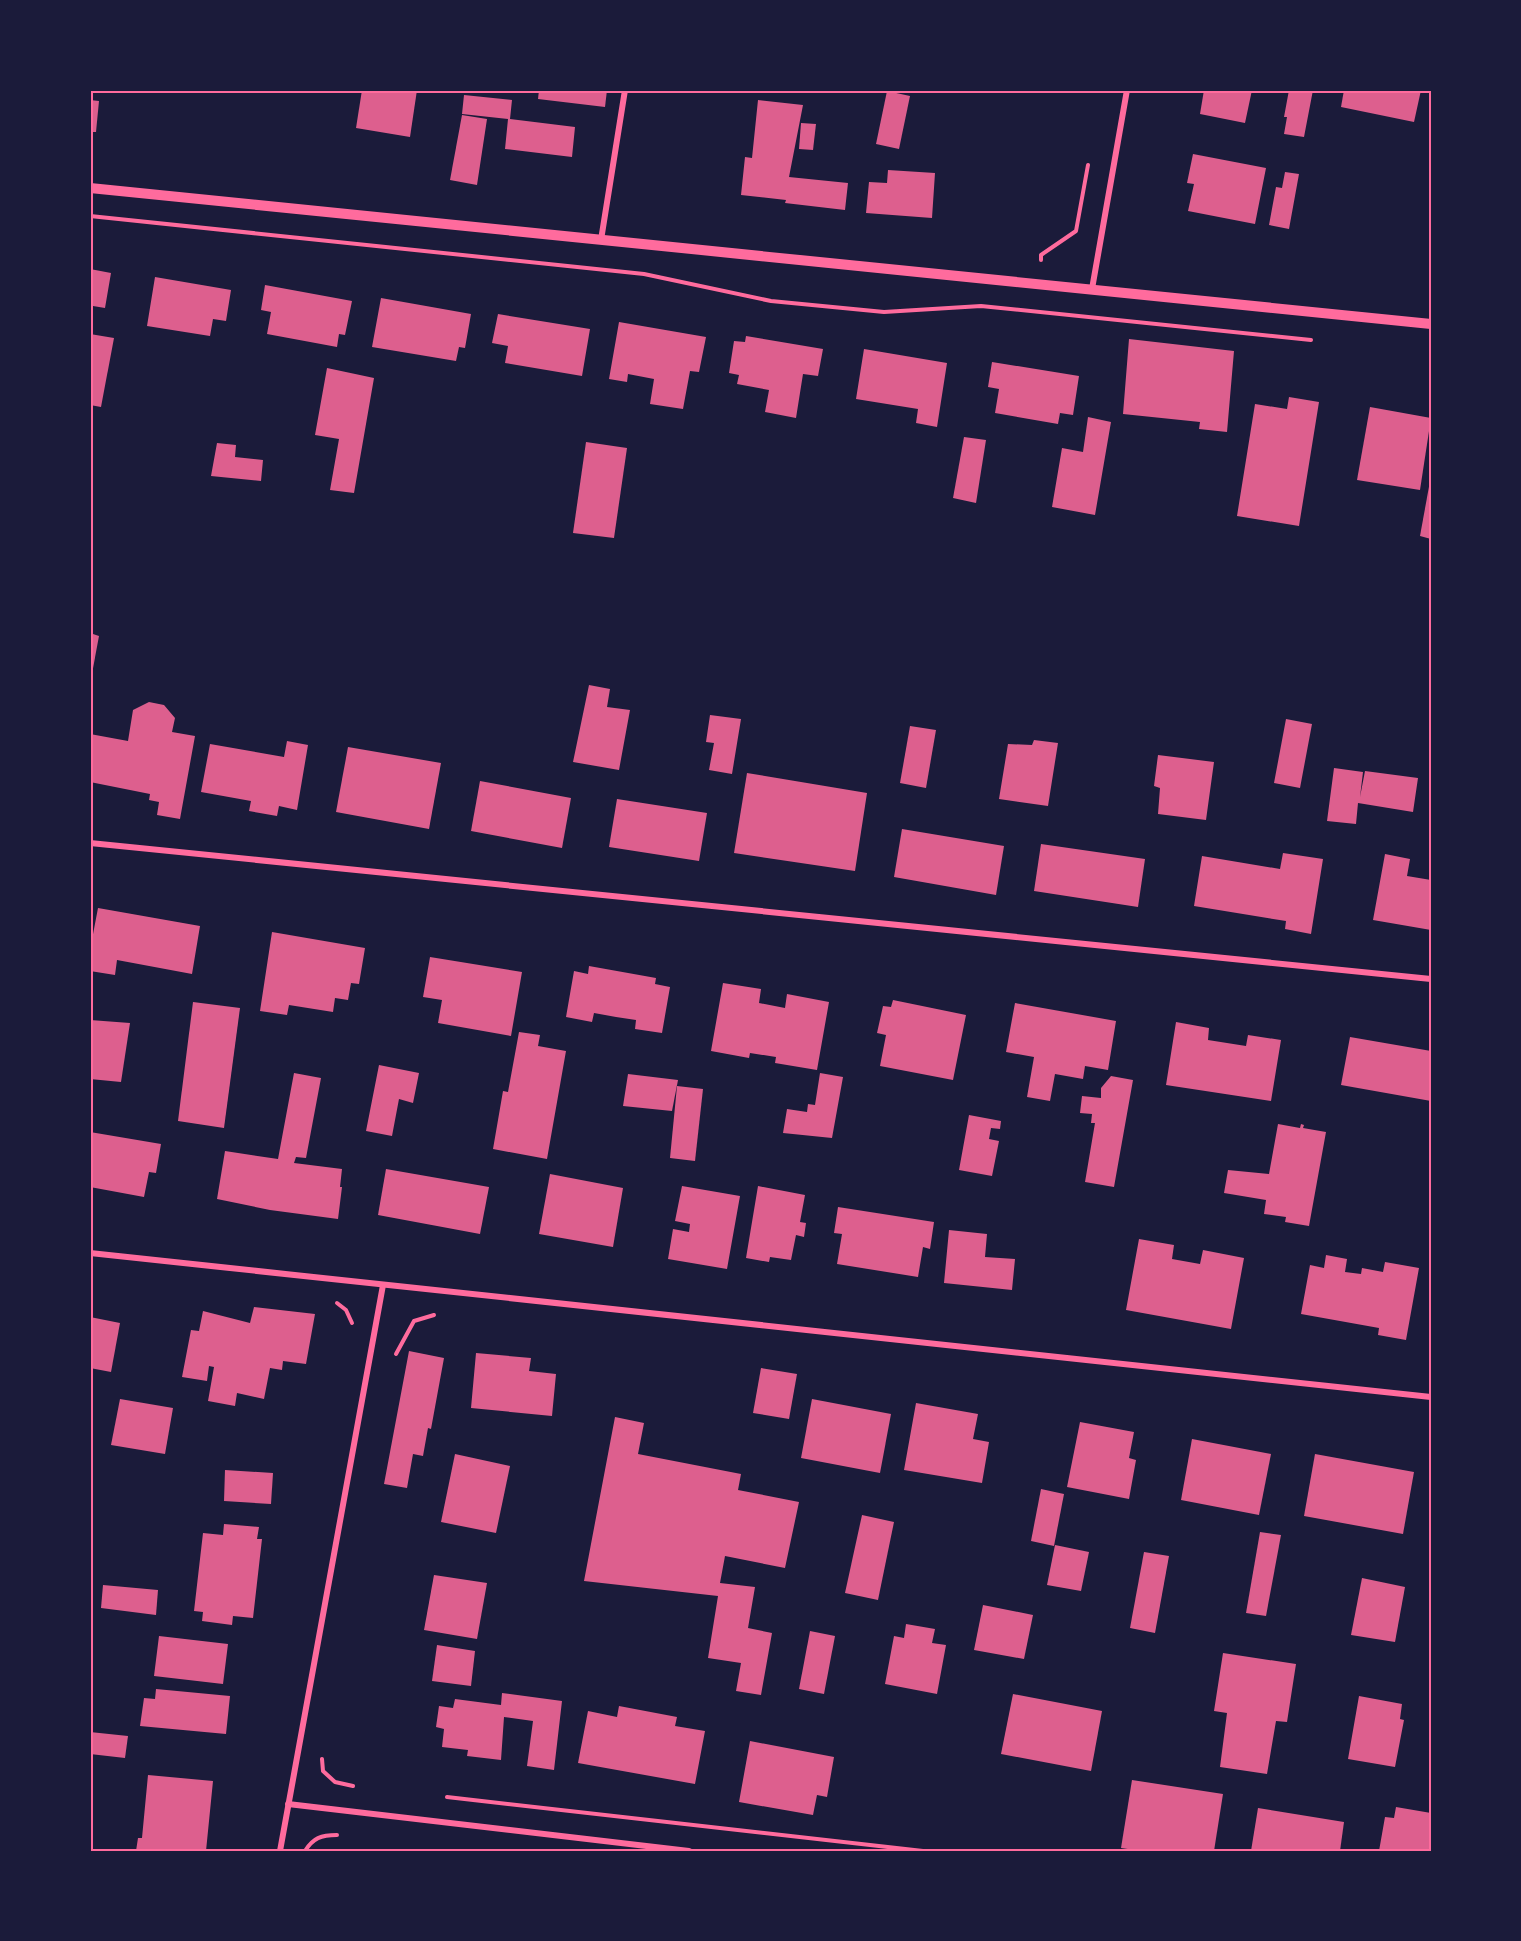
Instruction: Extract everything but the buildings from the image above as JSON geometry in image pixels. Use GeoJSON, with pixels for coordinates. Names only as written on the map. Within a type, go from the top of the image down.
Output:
{"type":"FeatureCollection","features":[{"type":"Feature","properties":{"kind":"street"},"geometry":{"type":"LineString","coordinates":[[601,240],[625,90]]}},
{"type":"Feature","properties":{"kind":"street"},"geometry":{"type":"LineString","coordinates":[[1092,290],[1127,90]]}},
{"type":"Feature","properties":{"kind":"street"},"geometry":{"type":"LineString","coordinates":[[90,188],[1431,324]]}},
{"type":"Feature","properties":{"kind":"street"},"geometry":{"type":"LineString","coordinates":[[90,843],[1431,979]]}},
{"type":"Feature","properties":{"kind":"street"},"geometry":{"type":"LineString","coordinates":[[90,1254],[1431,1397]]}},
{"type":"Feature","properties":{"kind":"street"},"geometry":{"type":"LineString","coordinates":[[280,1851],[383,1285]]}},
{"type":"Feature","properties":{"kind":"street"},"geometry":{"type":"LineString","coordinates":[[288,1804],[688,1851]]}},
{"type":"Feature","properties":{"kind":"path"},"geometry":{"type":"LineString","coordinates":[[1041,255],[1076,231],[1089,161]]}},
{"type":"Feature","properties":{"kind":"path"},"geometry":{"type":"LineString","coordinates":[[90,216],[644,274],[771,301],[884,312],[981,306],[1315,340]]}},
{"type":"Feature","properties":{"kind":"path"},"geometry":{"type":"LineString","coordinates":[[334,1300],[346,1310],[353,1325]]}},
{"type":"Feature","properties":{"kind":"path"},"geometry":{"type":"LineString","coordinates":[[395,1362],[397,1350],[414,1321],[433,1315],[444,1315]]}},
{"type":"Feature","properties":{"kind":"path"},"geometry":{"type":"LineString","coordinates":[[321,1757],[323,1771],[335,1782],[362,1787]]}},
{"type":"Feature","properties":{"kind":"path"},"geometry":{"type":"LineString","coordinates":[[444,1797],[923,1851]]}},
{"type":"Feature","properties":{"kind":"path"},"geometry":{"type":"LineString","coordinates":[[305,1851],[312,1840],[326,1835],[344,1835]]}}]}
